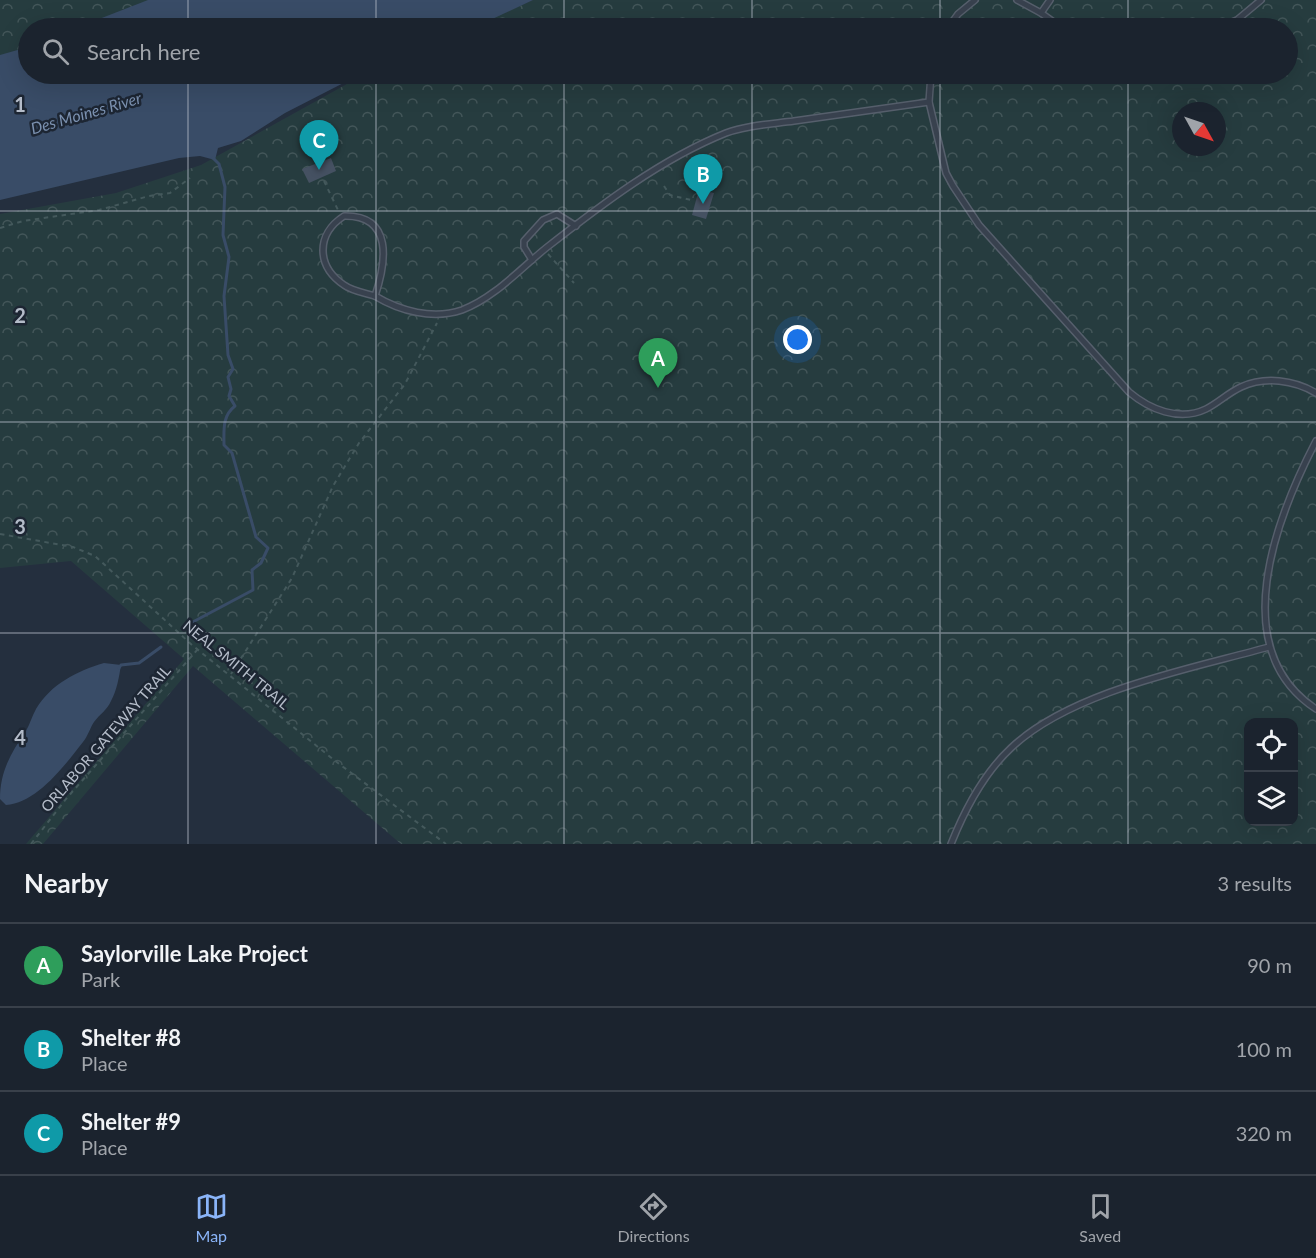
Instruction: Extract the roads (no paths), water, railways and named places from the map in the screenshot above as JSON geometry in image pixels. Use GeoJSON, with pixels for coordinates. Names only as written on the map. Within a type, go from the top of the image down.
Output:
{"type":"FeatureCollection","features":[{"type":"Feature","properties":{"kind":"lane"},"geometry":{"type":"LineString","coordinates":[[955,18],[975,0]]}},
{"type":"Feature","properties":{"kind":"lane"},"geometry":{"type":"LineString","coordinates":[[1017,0],[1048,18]]}},
{"type":"Feature","properties":{"kind":"lane"},"geometry":{"type":"LineString","coordinates":[[1041,13],[1050,0]]}},
{"type":"Feature","properties":{"kind":"lane"},"geometry":{"type":"LineString","coordinates":[[1241,18],[1261,0]]}},
{"type":"Feature","properties":{"kind":"lane"},"geometry":{"type":"LineString","coordinates":[[930,84],[929,102],[946,173],[979,225],[1140,402],[1169,413],[1199,411],[1241,387],[1274,380],[1306,387],[1316,393]]}},
{"type":"Feature","properties":{"kind":"lane"},"geometry":{"type":"LineString","coordinates":[[375,296],[382,275],[384,256],[377,228],[357,216],[342,218],[325,233],[323,252],[327,265],[344,285],[375,296],[390,305],[413,312],[440,314],[461,310],[483,300],[576,226],[668,163],[729,132],[929,102]]}},
{"type":"Feature","properties":{"kind":"lane"},"geometry":{"type":"LineString","coordinates":[[532,260],[524,248],[524,241],[543,220],[557,214],[576,226]]}},
{"type":"Feature","properties":{"kind":"lane"},"geometry":{"type":"LineString","coordinates":[[1316,441],[1281,518],[1271,564],[1265,623],[1269,647],[1281,675],[1296,693],[1316,709]]}},
{"type":"Feature","properties":{"kind":"lane"},"geometry":{"type":"LineString","coordinates":[[951,844],[966,810],[994,766],[1012,747],[1047,721],[1095,697],[1269,647]]}},
{"type":"Feature","properties":{"kind":"water"},"geometry":{"type":"Polygon","coordinates":[[[148,0],[533,0],[494,18],[102,18],[148,0]]]}},
{"type":"Feature","properties":{"kind":"water","name":"Des Moines River"},"geometry":{"type":"Polygon","coordinates":[[[18,50],[18,84],[342,84],[285,113],[241,141],[218,148],[215,160],[200,156],[179,158],[0,200],[0,55],[18,50]]]}},
{"type":"Feature","properties":{"kind":"water"},"geometry":{"type":"Polygon","coordinates":[[[104,663],[121,665],[116,688],[108,707],[94,722],[85,740],[59,772],[29,798],[6,805],[0,799],[4,771],[42,700],[66,680],[104,663]]]}},
{"type":"Feature","properties":{"kind":"waterway"},"geometry":{"type":"LineString","coordinates":[[189,624],[253,590],[252,570],[261,563],[268,548],[256,537],[232,453],[224,445],[226,419],[235,406],[229,396],[231,389],[228,377],[233,369],[228,355],[224,296],[229,257],[223,235],[225,187],[219,164],[213,158]]}},
{"type":"Feature","properties":{"kind":"waterway"},"geometry":{"type":"LineString","coordinates":[[119,668],[121,665],[139,663],[161,647]]}},
{"type":"Feature","properties":{"kind":"place","name":"Shelter #9"},"geometry":{"type":"Point","coordinates":[319,170]}},
{"type":"Feature","properties":{"kind":"place","name":"Shelter #8"},"geometry":{"type":"Point","coordinates":[703,204]}},
{"type":"Feature","properties":{"kind":"place","name":"Saylorville Lake Project"},"geometry":{"type":"Point","coordinates":[658,388]}}]}
